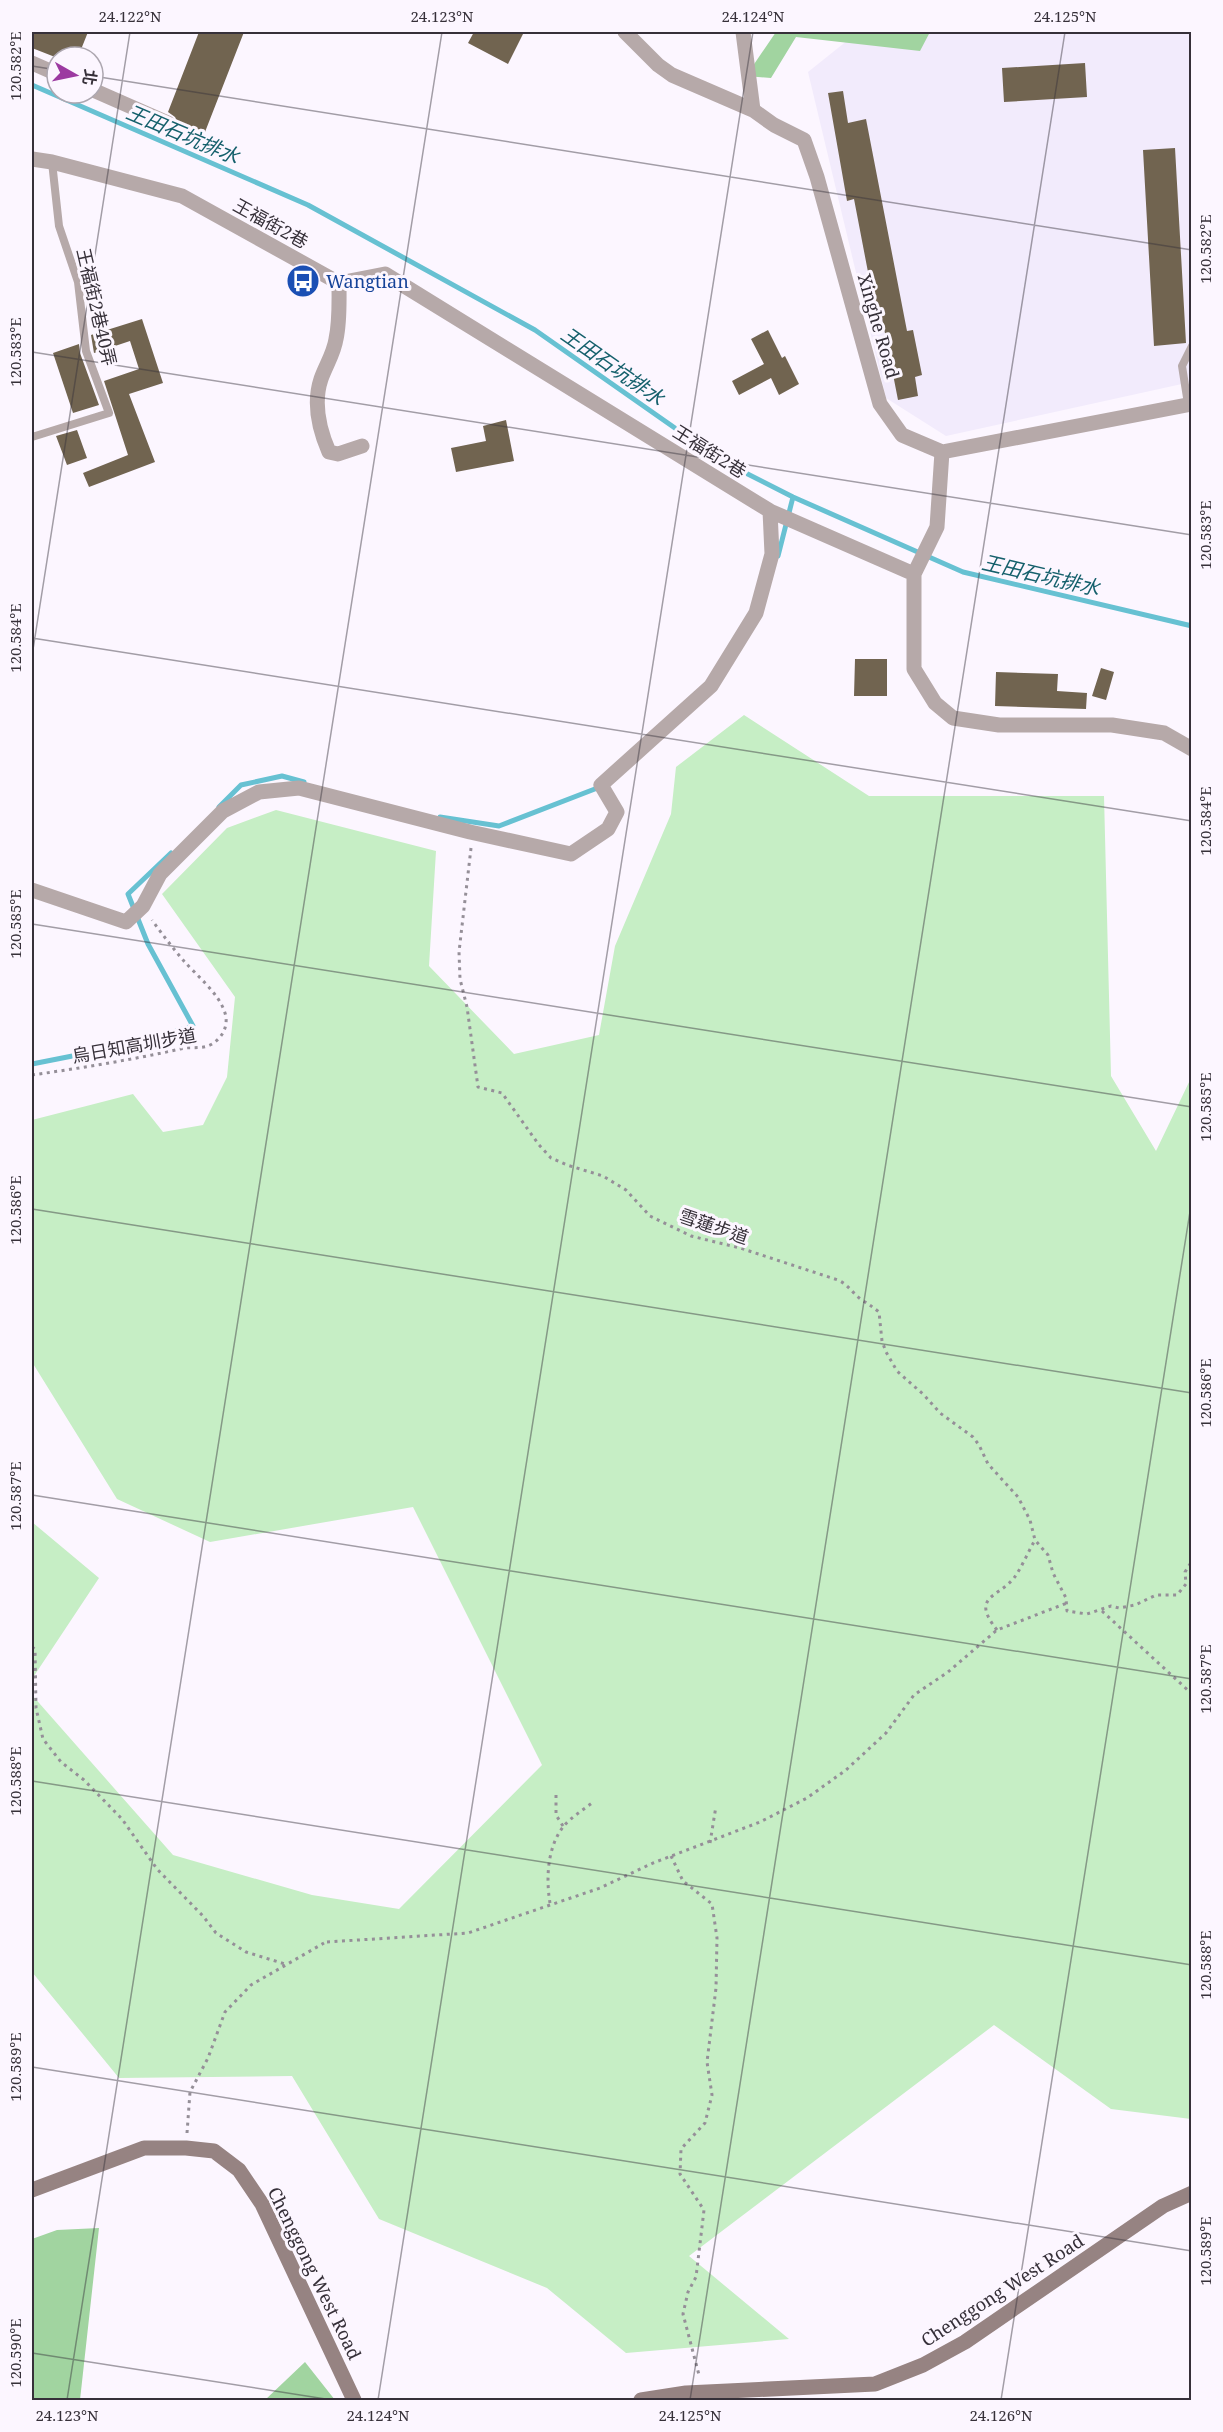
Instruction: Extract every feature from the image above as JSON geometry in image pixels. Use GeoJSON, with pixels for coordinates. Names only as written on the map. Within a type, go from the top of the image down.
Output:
{"type":"FeatureCollection","features":[{"type":"Feature","properties":{"kind":"street","name":"Xinghe Road"},"geometry":{"type":"LineString","coordinates":[[625,32],[658,65],[672,75],[753,110],[774,125],[804,140],[817,177],[880,404],[902,435],[942,452]]}},
{"type":"Feature","properties":{"kind":"street"},"geometry":{"type":"LineString","coordinates":[[743,32],[753,110]]}},
{"type":"Feature","properties":{"kind":"street"},"geometry":{"type":"LineString","coordinates":[[105,95],[168,123]]}},
{"type":"Feature","properties":{"kind":"street","name":"王福街2巷"},"geometry":{"type":"LineString","coordinates":[[32,159],[52,162],[182,196],[339,283],[385,274],[782,516],[914,574]]}},
{"type":"Feature","properties":{"kind":"street"},"geometry":{"type":"LineString","coordinates":[[339,283],[336,340],[321,379],[317,399],[318,416],[321,434],[329,452],[338,454],[362,446]]}},
{"type":"Feature","properties":{"kind":"street"},"geometry":{"type":"LineString","coordinates":[[1190,404],[942,452],[937,527],[914,574],[914,669],[935,703],[953,718],[999,725],[1112,725],[1164,733],[1191,749]]}},
{"type":"Feature","properties":{"kind":"street"},"geometry":{"type":"LineString","coordinates":[[32,890],[126,922],[143,906],[160,874],[223,811],[260,792],[299,788],[470,832],[571,854],[608,829],[617,812],[601,785],[711,686],[756,613],[782,516]]}},
{"type":"Feature","properties":{"kind":"street","name":"Chenggong West Road"},"geometry":{"type":"LineString","coordinates":[[32,2190],[144,2148],[214,2151],[239,2170],[262,2204],[354,2400]]}},
{"type":"Feature","properties":{"kind":"street","name":"Chenggong West Road"},"geometry":{"type":"LineString","coordinates":[[641,2400],[686,2397],[703,2392],[874,2384],[923,2365],[965,2342],[1163,2206],[1191,2193]]}},
{"type":"Feature","properties":{"kind":"lane","name":"王福街2巷40弄"},"geometry":{"type":"LineString","coordinates":[[32,437],[109,413],[86,351],[78,282],[59,226],[52,162]]}},
{"type":"Feature","properties":{"kind":"lane"},"geometry":{"type":"LineString","coordinates":[[1190,404],[1182,366],[1191,346]]}},
{"type":"Feature","properties":{"kind":"path","name":"雪蓮步道"},"geometry":{"type":"LineString","coordinates":[[470,832],[459,952],[460,979],[478,1088],[502,1093],[551,1158],[611,1181],[626,1190],[650,1216],[691,1236],[740,1248],[847,1284],[859,1298],[879,1312],[882,1341],[897,1371],[940,1413],[973,1437],[984,1453],[987,1464],[1018,1497],[1030,1520],[1035,1540]]}},
{"type":"Feature","properties":{"kind":"path","name":"烏日知高圳步道"},"geometry":{"type":"LineString","coordinates":[[32,1075],[165,1054],[185,1048],[200,1048],[220,1038],[226,1025],[224,1009],[168,943],[143,906]]}},
{"type":"Feature","properties":{"kind":"path"},"geometry":{"type":"LineString","coordinates":[[997,1630],[988,1619],[986,1604],[989,1598],[1014,1578],[1035,1540],[1048,1555],[1053,1573],[1066,1598],[1065,1609],[1070,1612],[1087,1614],[1102,1611],[1111,1606],[1119,1608],[1135,1605],[1156,1595],[1177,1595],[1187,1583],[1185,1572],[1191,1561]]}},
{"type":"Feature","properties":{"kind":"path"},"geometry":{"type":"LineString","coordinates":[[186,2148],[190,2092],[208,2058],[225,2012],[251,1985],[325,1943],[468,1933],[550,1903],[600,1888],[671,1856],[710,1843],[759,1822],[807,1798],[846,1770],[886,1734],[914,1695],[948,1672],[997,1630],[1067,1603]]}},
{"type":"Feature","properties":{"kind":"path"},"geometry":{"type":"LineString","coordinates":[[1102,1611],[1191,1694]]}},
{"type":"Feature","properties":{"kind":"path"},"geometry":{"type":"LineString","coordinates":[[32,1647],[35,1649],[36,1708],[43,1739],[61,1762],[84,1780],[122,1819],[157,1869],[203,1916],[216,1933],[246,1952],[285,1964]]}},
{"type":"Feature","properties":{"kind":"path"},"geometry":{"type":"LineString","coordinates":[[556,1795],[556,1815],[563,1826]]}},
{"type":"Feature","properties":{"kind":"path"},"geometry":{"type":"LineString","coordinates":[[550,1903],[547,1884],[552,1850],[563,1826],[592,1803]]}},
{"type":"Feature","properties":{"kind":"path"},"geometry":{"type":"LineString","coordinates":[[710,1843],[716,1806]]}},
{"type":"Feature","properties":{"kind":"path"},"geometry":{"type":"LineString","coordinates":[[671,1856],[683,1881],[712,1904],[717,1938],[717,1988],[707,2062],[712,2095],[705,2123],[681,2149],[680,2174],[704,2210],[696,2277],[688,2292],[683,2314],[703,2392]]}},
{"type":"Feature","properties":{"kind":"shaded area"},"geometry":{"type":"Polygon","coordinates":[[[858,32],[1191,32],[1191,382],[946,436],[886,398],[808,72],[858,32]]]}},
{"type":"Feature","properties":{"kind":"green space"},"geometry":{"type":"Polygon","coordinates":[[[776,32],[930,32],[920,51],[796,37],[771,78],[746,76],[776,32]]]}},
{"type":"Feature","properties":{"kind":"green space"},"geometry":{"type":"Polygon","coordinates":[[[744,715],[869,796],[1104,796],[1111,1076],[1156,1151],[1191,1078],[1191,2119],[1111,2109],[994,2025],[689,2256],[789,2339],[626,2353],[547,2288],[379,2219],[292,2076],[119,2078],[32,1972],[32,1695],[173,1855],[312,1895],[399,1909],[542,1765],[413,1507],[210,1542],[117,1499],[32,1362],[32,1120],[133,1094],[163,1132],[203,1125],[227,1077],[235,997],[162,894],[227,828],[276,810],[436,851],[429,966],[514,1054],[599,1035],[615,946],[671,814],[676,767],[744,715]]]}},
{"type":"Feature","properties":{"kind":"green space"},"geometry":{"type":"Polygon","coordinates":[[[32,1522],[99,1578],[32,1679],[32,1522]]]}},
{"type":"Feature","properties":{"kind":"green space"},"geometry":{"type":"Polygon","coordinates":[[[99,2228],[80,2400],[32,2400],[32,2239],[57,2230],[99,2228]]]}},
{"type":"Feature","properties":{"kind":"green space"},"geometry":{"type":"Polygon","coordinates":[[[305,2362],[335,2400],[265,2400],[305,2362]]]}},
{"type":"Feature","properties":{"kind":"building"},"geometry":{"type":"Polygon","coordinates":[[[32,32],[88,32],[83,45],[45,45],[45,53],[32,48],[32,32]]]}},
{"type":"Feature","properties":{"kind":"building"},"geometry":{"type":"Polygon","coordinates":[[[199,32],[244,32],[205,132],[177,121],[168,112],[199,32]]]}},
{"type":"Feature","properties":{"kind":"building"},"geometry":{"type":"Polygon","coordinates":[[[474,32],[524,32],[508,64],[468,43],[474,32]]]}},
{"type":"Feature","properties":{"kind":"building"},"geometry":{"type":"Polygon","coordinates":[[[1085,63],[1087,97],[1004,102],[1002,68],[1085,63]]]}},
{"type":"Feature","properties":{"kind":"building"},"geometry":{"type":"Polygon","coordinates":[[[843,91],[848,123],[866,119],[907,331],[913,330],[922,375],[915,377],[918,396],[898,400],[882,318],[877,319],[854,199],[847,201],[828,93],[843,91]]]}},
{"type":"Feature","properties":{"kind":"building"},"geometry":{"type":"Polygon","coordinates":[[[1175,148],[1186,343],[1154,346],[1143,150],[1175,148]]]}},
{"type":"Feature","properties":{"kind":"building"},"geometry":{"type":"Polygon","coordinates":[[[142,319],[163,383],[129,394],[155,462],[89,487],[83,473],[128,455],[104,381],[139,369],[130,341],[94,353],[91,335],[142,319]]]}},
{"type":"Feature","properties":{"kind":"building"},"geometry":{"type":"Polygon","coordinates":[[[768,330],[799,384],[779,395],[771,378],[739,395],[732,381],[764,364],[751,339],[768,330]]]}},
{"type":"Feature","properties":{"kind":"building"},"geometry":{"type":"Polygon","coordinates":[[[79,344],[80,353],[99,405],[73,413],[53,353],[79,344]]]}},
{"type":"Feature","properties":{"kind":"building"},"geometry":{"type":"Polygon","coordinates":[[[506,420],[514,461],[456,472],[451,448],[486,441],[483,426],[506,420]]]}},
{"type":"Feature","properties":{"kind":"building"},"geometry":{"type":"Polygon","coordinates":[[[77,430],[87,458],[67,465],[56,436],[77,430]]]}},
{"type":"Feature","properties":{"kind":"building"},"geometry":{"type":"Polygon","coordinates":[[[855,659],[887,659],[887,696],[854,696],[855,659]]]}},
{"type":"Feature","properties":{"kind":"building"},"geometry":{"type":"Polygon","coordinates":[[[1101,668],[1114,672],[1106,700],[1092,696],[1101,668]]]}},
{"type":"Feature","properties":{"kind":"building"},"geometry":{"type":"Polygon","coordinates":[[[996,672],[1058,674],[1057,691],[1087,693],[1086,709],[995,706],[996,672]]]}},
{"type":"Feature","properties":{"kind":"waterway","name":"王田石坑排水"},"geometry":{"type":"LineString","coordinates":[[32,85],[308,205],[535,330],[722,461],[793,497],[963,572],[1192,626]]}},
{"type":"Feature","properties":{"kind":"waterway"},"geometry":{"type":"LineString","coordinates":[[778,556],[793,497]]}},
{"type":"Feature","properties":{"kind":"waterway"},"geometry":{"type":"LineString","coordinates":[[219,807],[241,785],[282,776],[304,782]]}},
{"type":"Feature","properties":{"kind":"waterway"},"geometry":{"type":"LineString","coordinates":[[440,817],[499,826],[600,787]]}},
{"type":"Feature","properties":{"kind":"waterway"},"geometry":{"type":"LineString","coordinates":[[32,1064],[138,1043],[193,1026],[148,944],[128,894],[171,853]]}},
{"type":"Feature","properties":{"kind":"place","name":"Wangtian"},"geometry":{"type":"Point","coordinates":[303,281]}}]}
